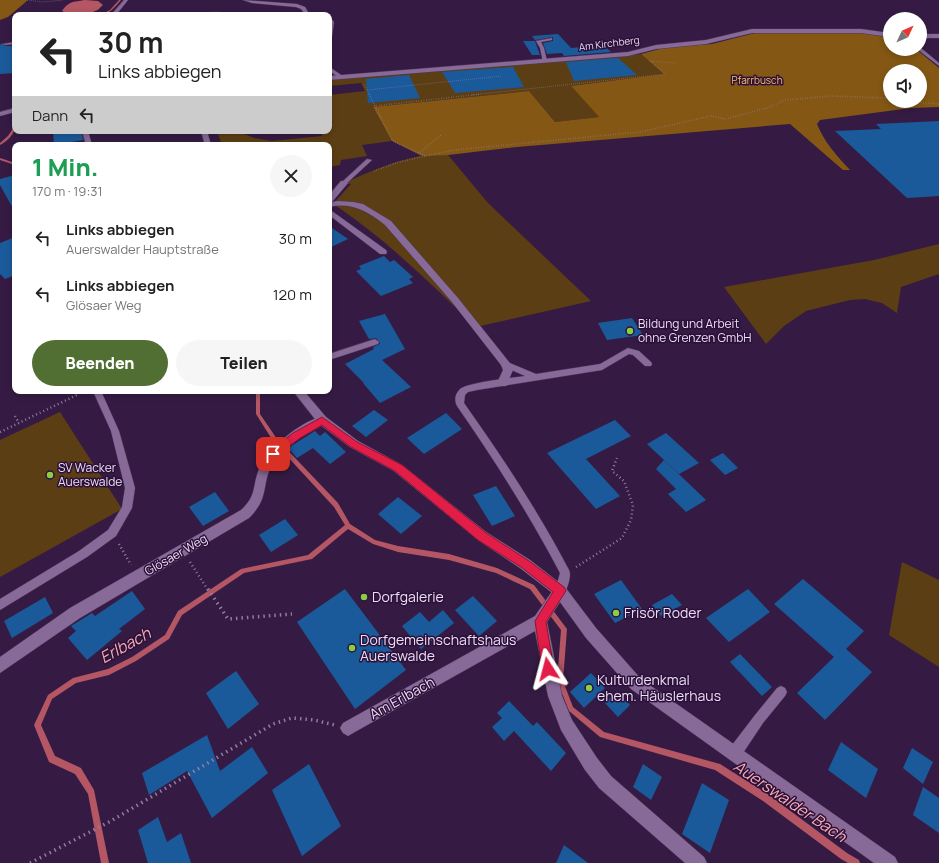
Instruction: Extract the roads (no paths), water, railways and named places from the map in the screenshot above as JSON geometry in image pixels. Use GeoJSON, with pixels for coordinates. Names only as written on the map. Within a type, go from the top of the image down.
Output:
{"type":"FeatureCollection","features":[{"type":"Feature","properties":{"kind":"street"},"geometry":{"type":"LineString","coordinates":[[116,12],[126,0]]}},
{"type":"Feature","properties":{"kind":"street"},"geometry":{"type":"LineString","coordinates":[[245,0],[263,4],[289,2],[303,6],[306,12]]}},
{"type":"Feature","properties":{"kind":"street","name":"Am Kirchberg"},"geometry":{"type":"LineString","coordinates":[[332,78],[628,54],[656,46],[706,42],[752,31],[861,31],[883,34]]}},
{"type":"Feature","properties":{"kind":"street"},"geometry":{"type":"LineString","coordinates":[[927,36],[939,36]]}},
{"type":"Feature","properties":{"kind":"street"},"geometry":{"type":"LineString","coordinates":[[0,114],[12,111]]}},
{"type":"Feature","properties":{"kind":"street"},"geometry":{"type":"LineString","coordinates":[[332,197],[344,183]]}},
{"type":"Feature","properties":{"kind":"street"},"geometry":{"type":"LineString","coordinates":[[332,204],[344,202],[357,204],[379,216],[388,224],[455,300],[505,364],[508,370],[502,383]]}},
{"type":"Feature","properties":{"kind":"street"},"geometry":{"type":"LineString","coordinates":[[332,213],[383,252]]}},
{"type":"Feature","properties":{"kind":"street"},"geometry":{"type":"LineString","coordinates":[[300,394],[322,420],[354,444],[398,468],[482,536],[525,564],[557,596],[636,684],[889,863]]}},
{"type":"Feature","properties":{"kind":"street","name":"Glösaer Weg"},"geometry":{"type":"LineString","coordinates":[[0,666],[75,613],[183,552],[245,514],[255,506],[259,497],[265,466],[273,454],[322,420]]}},
{"type":"Feature","properties":{"kind":"street"},"geometry":{"type":"LineString","coordinates":[[557,596],[542,618],[548,669],[555,696],[566,724],[591,764],[605,782],[698,863]]}},
{"type":"Feature","properties":{"kind":"street","name":"Am Erlbach"},"geometry":{"type":"LineString","coordinates":[[348,728],[542,618]]}},
{"type":"Feature","properties":{"kind":"lane"},"geometry":{"type":"LineString","coordinates":[[545,61],[542,48],[538,41],[550,39]]}},
{"type":"Feature","properties":{"kind":"lane"},"geometry":{"type":"LineString","coordinates":[[5,44],[12,44]]}},
{"type":"Feature","properties":{"kind":"lane"},"geometry":{"type":"LineString","coordinates":[[927,55],[939,65]]}},
{"type":"Feature","properties":{"kind":"lane"},"geometry":{"type":"LineString","coordinates":[[332,71],[342,77]]}},
{"type":"Feature","properties":{"kind":"lane"},"geometry":{"type":"LineString","coordinates":[[344,183],[370,160]]}},
{"type":"Feature","properties":{"kind":"lane"},"geometry":{"type":"LineString","coordinates":[[332,356],[375,342]]}},
{"type":"Feature","properties":{"kind":"lane"},"geometry":{"type":"LineString","coordinates":[[557,596],[565,573],[542,529],[504,467],[460,404],[460,393],[467,388],[602,367],[628,351],[636,353],[648,364]]}},
{"type":"Feature","properties":{"kind":"lane"},"geometry":{"type":"LineString","coordinates":[[505,364],[537,378]]}},
{"type":"Feature","properties":{"kind":"lane"},"geometry":{"type":"LineString","coordinates":[[0,605],[83,554],[112,533],[127,508],[130,488],[115,431],[98,394]]}},
{"type":"Feature","properties":{"kind":"lane"},"geometry":{"type":"LineString","coordinates":[[734,754],[759,719],[781,692]]}},
{"type":"Feature","properties":{"kind":"waterway","name":"Auerswalder Bach"},"geometry":{"type":"LineString","coordinates":[[107,12],[111,10],[120,0]]}},
{"type":"Feature","properties":{"kind":"waterway","name":"Auerswalder Bach"},"geometry":{"type":"LineString","coordinates":[[0,144],[12,132]]}},
{"type":"Feature","properties":{"kind":"waterway","name":"Auerswalder Bach"},"geometry":{"type":"LineString","coordinates":[[0,159],[12,163]]}},
{"type":"Feature","properties":{"kind":"waterway","name":"Auerswalder Bach"},"geometry":{"type":"LineString","coordinates":[[258,394],[258,414],[275,440],[336,505],[348,526]]}},
{"type":"Feature","properties":{"kind":"waterway","name":"Erlbach"},"geometry":{"type":"LineString","coordinates":[[105,863],[91,793],[78,771],[52,759],[37,725],[50,697],[75,680],[109,672],[134,659],[167,637],[180,613],[243,571],[310,557],[348,526]]}},
{"type":"Feature","properties":{"kind":"waterway","name":"Auerswalder Bach"},"geometry":{"type":"LineString","coordinates":[[348,526],[373,542],[398,549],[449,557],[497,571],[532,587],[564,629],[560,681],[571,709],[602,735],[717,767],[766,798],[844,856],[856,863]]}},
{"type":"Feature","properties":{"kind":"place","name":"Bildung und Arbeit ohne Grenzen GmbH"},"geometry":{"type":"Point","coordinates":[630,331]}},
{"type":"Feature","properties":{"kind":"place","name":"SV Wacker Auerswalde"},"geometry":{"type":"Point","coordinates":[50,475]}},
{"type":"Feature","properties":{"kind":"place","name":"Dorfgalerie"},"geometry":{"type":"Point","coordinates":[364,597]}},
{"type":"Feature","properties":{"kind":"place","name":"Frisör Roder"},"geometry":{"type":"Point","coordinates":[616,613]}},
{"type":"Feature","properties":{"kind":"place","name":"Dorfgemeinschaftshaus Auerswalde"},"geometry":{"type":"Point","coordinates":[352,648]}},
{"type":"Feature","properties":{"kind":"place","name":"Kulturdenkmal ehem. Häuslerhaus"},"geometry":{"type":"Point","coordinates":[589,688]}},
{"type":"Feature","properties":{"kind":"park label","name":"Pfarrbusch"},"geometry":{"type":"Point","coordinates":[757,80]}}]}
